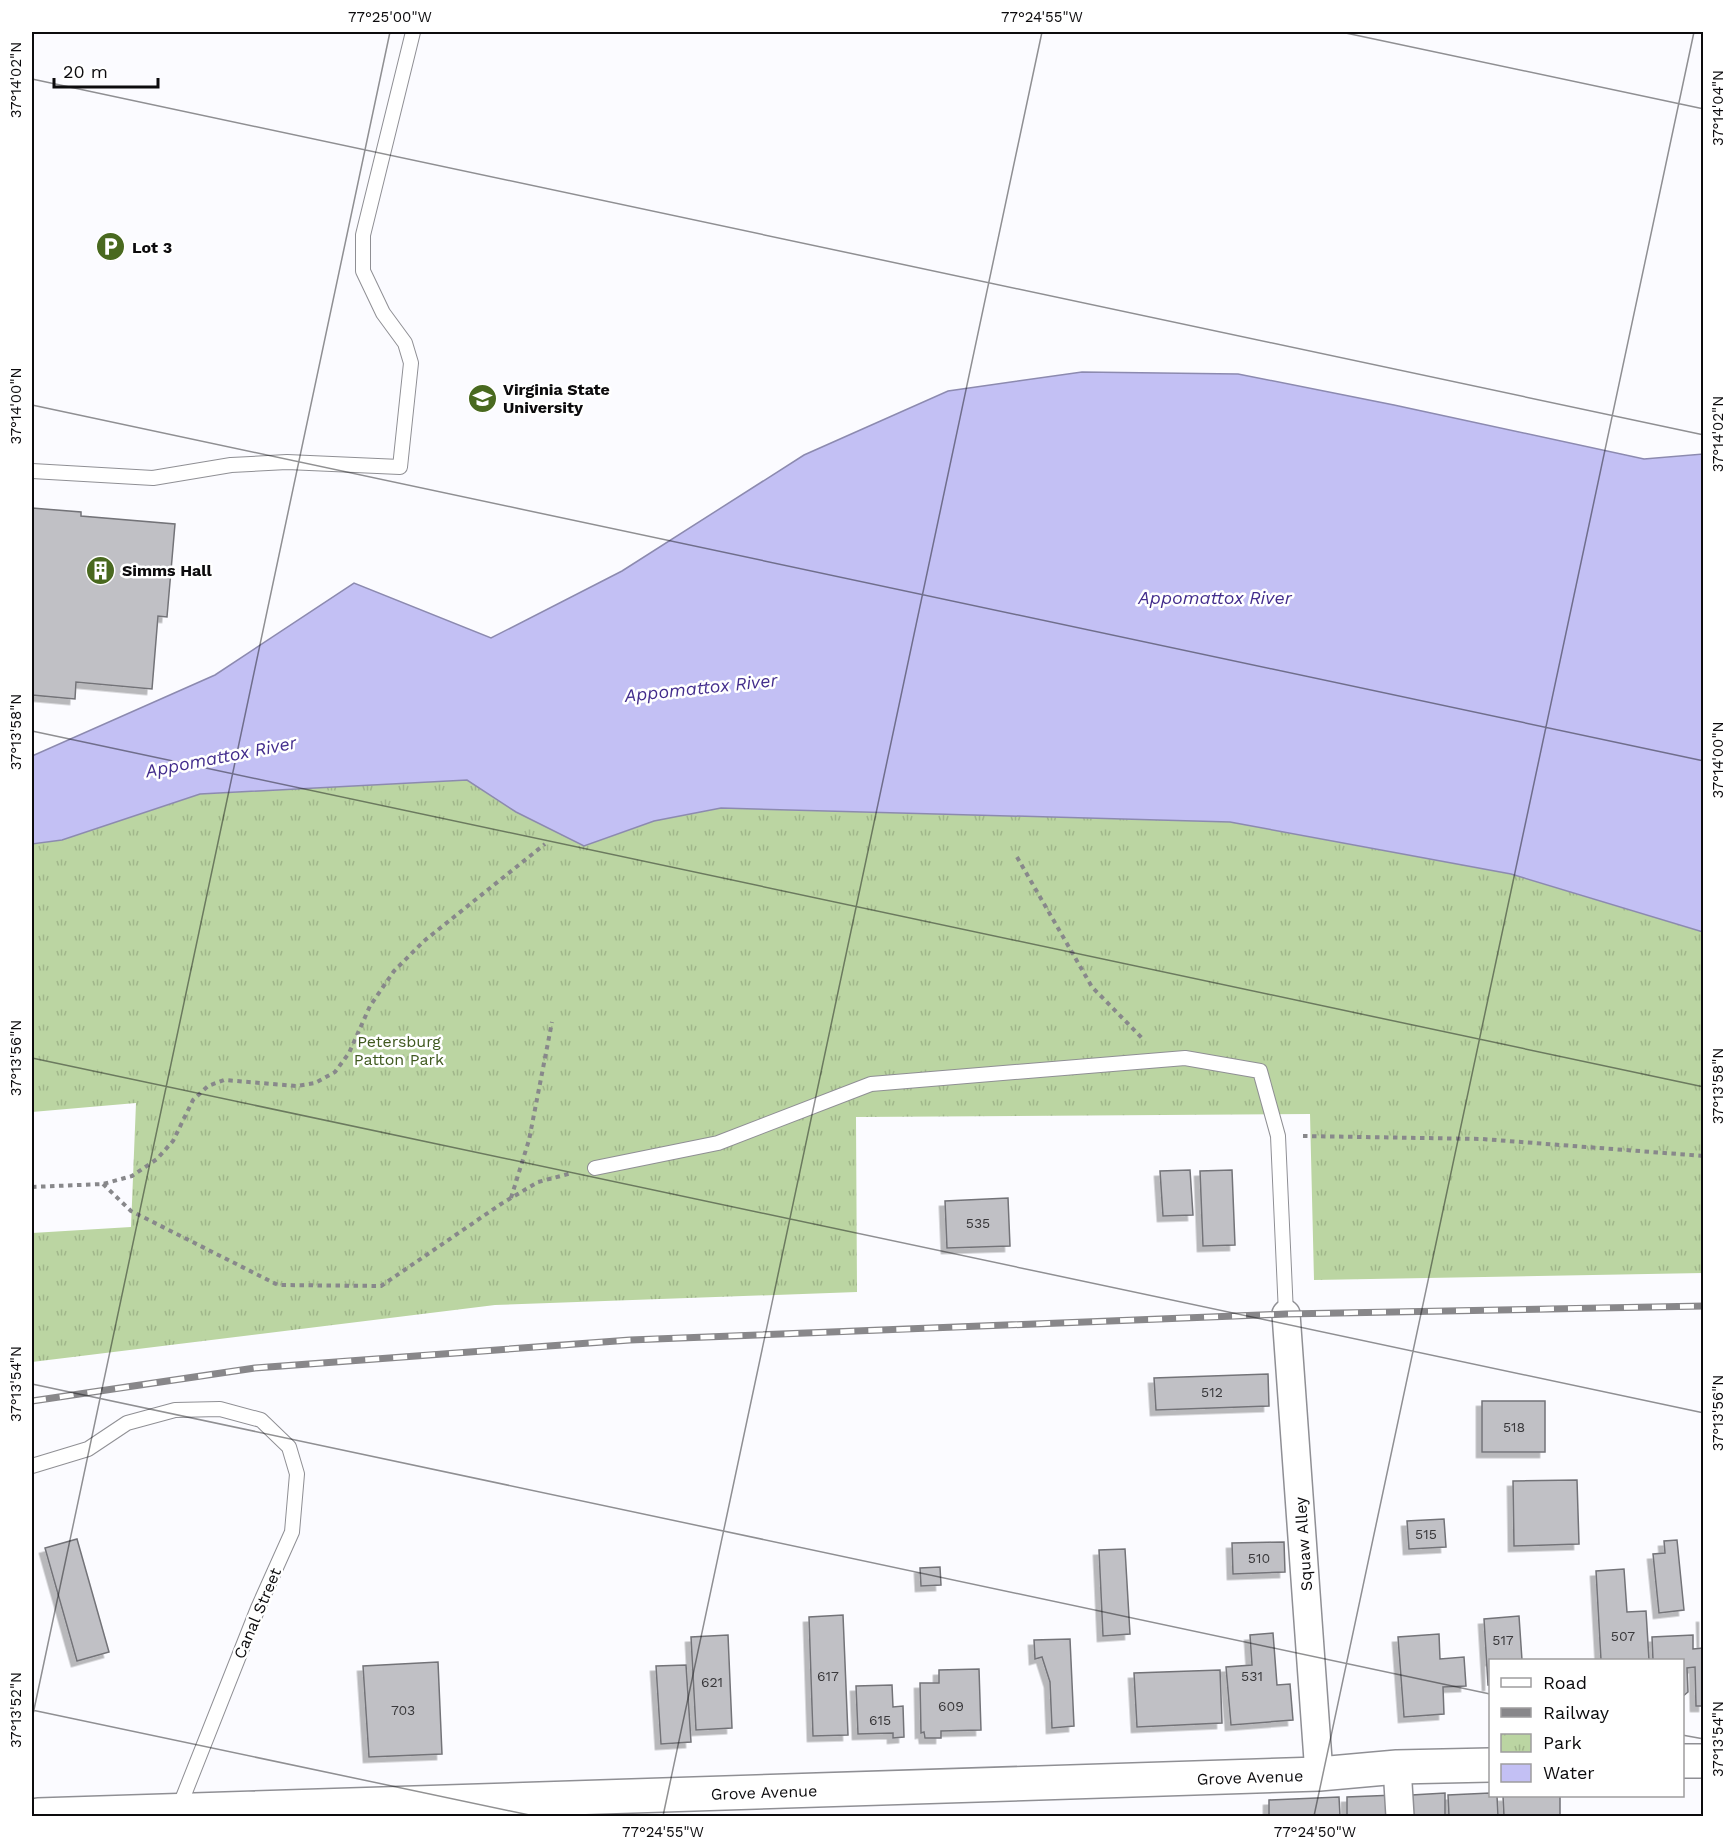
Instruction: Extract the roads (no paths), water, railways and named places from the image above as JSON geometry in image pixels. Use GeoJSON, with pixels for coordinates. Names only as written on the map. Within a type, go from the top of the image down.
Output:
{"type":"FeatureCollection","features":[{"type":"Feature","properties":{"kind":"main road"},"geometry":{"type":"LineString","coordinates":[[1684,1761],[1704,1761]]}},
{"type":"Feature","properties":{"kind":"main road","name":"Grove Avenue"},"geometry":{"type":"LineString","coordinates":[[36,1807],[220,1813],[468,1809],[1319,1774],[1397,1767],[1489,1765]]}},
{"type":"Feature","properties":{"kind":"street","name":"Squaw Alley"},"geometry":{"type":"LineString","coordinates":[[1286,1314],[1319,1774]]}},
{"type":"Feature","properties":{"kind":"street"},"geometry":{"type":"LineString","coordinates":[[1397,1767],[1400,1816]]}},
{"type":"Feature","properties":{"kind":"lane"},"geometry":{"type":"LineString","coordinates":[[32,471],[153,478],[231,465],[287,462],[400,467],[411,363],[405,343],[383,314],[363,271],[363,235],[413,32]]}},
{"type":"Feature","properties":{"kind":"lane"},"geometry":{"type":"LineString","coordinates":[[595,1168],[718,1143],[871,1084],[1185,1058],[1260,1071],[1278,1136],[1286,1314]]}},
{"type":"Feature","properties":{"kind":"lane","name":"Canal Street"},"geometry":{"type":"LineString","coordinates":[[32,1467],[88,1449],[127,1423],[175,1410],[220,1409],[261,1420],[290,1447],[297,1474],[292,1532],[258,1608],[178,1811]]}},
{"type":"Feature","properties":{"kind":"water","name":"Appomattox River"},"geometry":{"type":"Polygon","coordinates":[[[1082,372],[1238,374],[1644,459],[1703,454],[1703,932],[1511,874],[1230,822],[721,808],[654,821],[584,846],[516,812],[467,780],[200,794],[62,840],[32,844],[32,756],[215,675],[354,583],[491,638],[622,571],[804,455],[948,391],[1082,372]]]}},
{"type":"Feature","properties":{"kind":"railway"},"geometry":{"type":"LineString","coordinates":[[32,1401],[255,1368],[630,1340],[1286,1314],[1704,1306]]}},
{"type":"Feature","properties":{"kind":"place","name":"Lot 3"},"geometry":{"type":"Point","coordinates":[111,247]}},
{"type":"Feature","properties":{"kind":"place","name":"Virginia State University"},"geometry":{"type":"Point","coordinates":[482,398]}},
{"type":"Feature","properties":{"kind":"place","name":"Simms Hall"},"geometry":{"type":"Point","coordinates":[101,570]}},
{"type":"Feature","properties":{"kind":"park label","name":"Petersburg Patton Park"},"geometry":{"type":"Point","coordinates":[399,1050]}}]}
